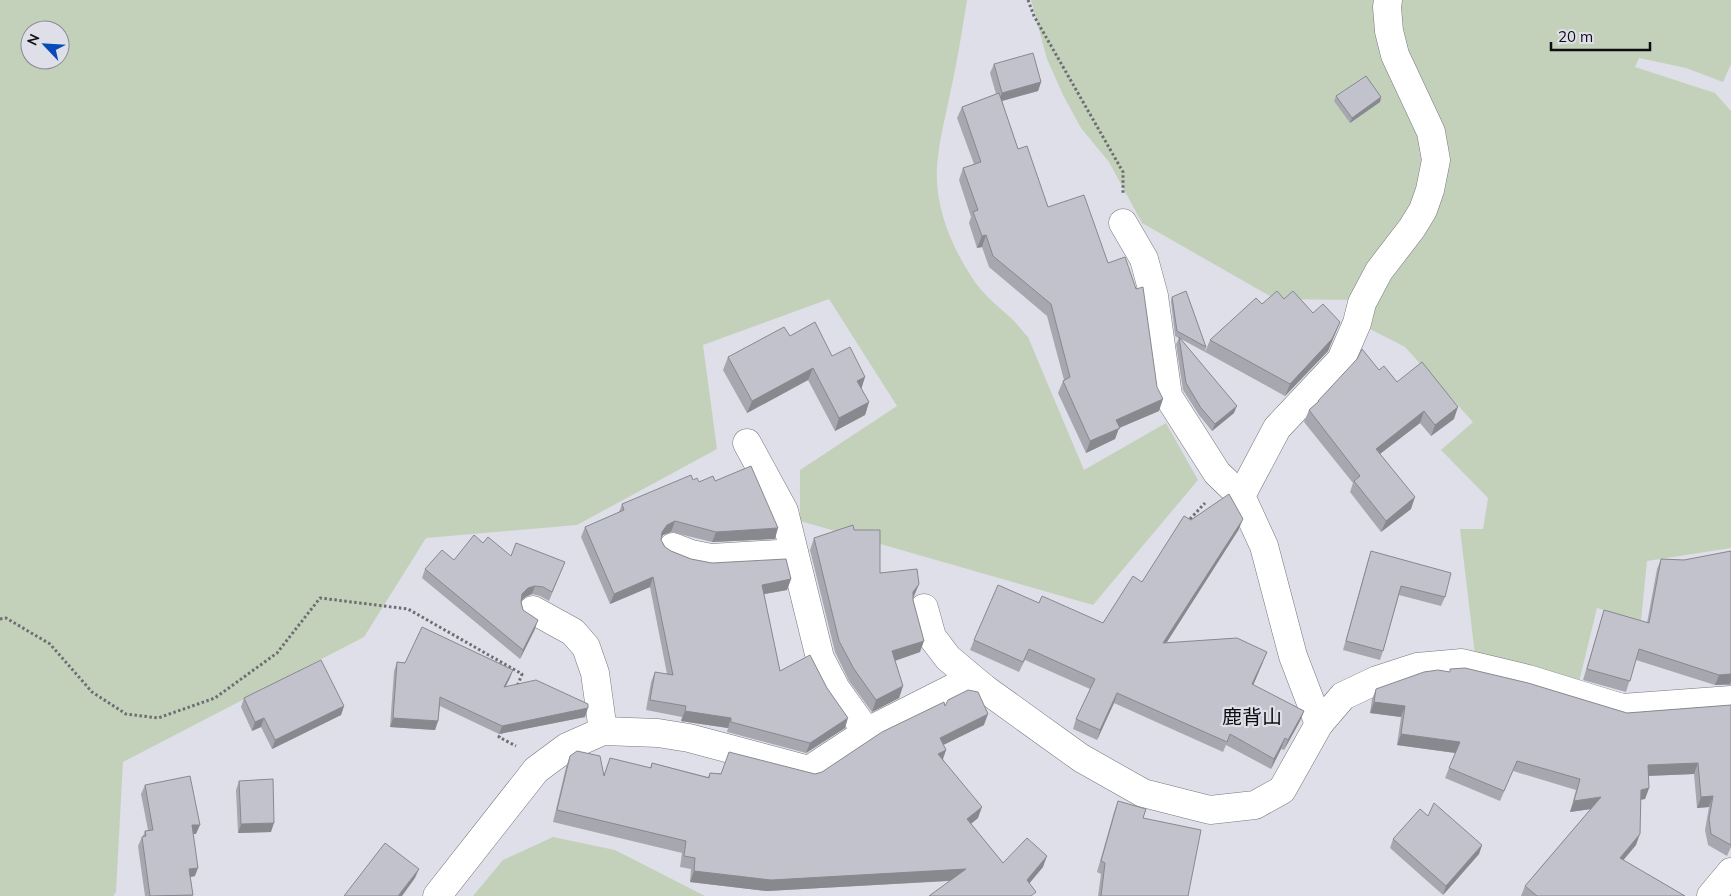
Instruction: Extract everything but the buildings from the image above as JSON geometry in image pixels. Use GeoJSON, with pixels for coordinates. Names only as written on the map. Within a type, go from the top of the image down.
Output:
{"type":"FeatureCollection","features":[{"type":"Feature","properties":{"kind":"street"},"geometry":{"type":"LineString","coordinates":[[1241,496],[1277,428],[1341,360],[1357,323],[1362,303],[1379,271],[1412,228],[1423,210],[1430,190],[1436,160],[1430,132],[1395,55],[1389,31],[1388,0]]}},
{"type":"Feature","properties":{"kind":"street"},"geometry":{"type":"LineString","coordinates":[[1123,222],[1144,260],[1154,296],[1168,396],[1217,473],[1241,496],[1264,546],[1292,656],[1319,724]]}},
{"type":"Feature","properties":{"kind":"street"},"geometry":{"type":"LineString","coordinates":[[747,443],[784,511],[820,658],[836,689],[867,732]]}},
{"type":"Feature","properties":{"kind":"street"},"geometry":{"type":"LineString","coordinates":[[673,547],[711,558],[794,553]]}},
{"type":"Feature","properties":{"kind":"street"},"geometry":{"type":"LineString","coordinates":[[924,608],[932,637],[948,658],[985,689],[1080,758],[1142,793],[1210,810],[1255,805],[1282,790],[1319,724],[1343,696],[1377,680],[1417,667],[1462,663],[1528,679],[1622,708],[1730,706]]}},
{"type":"Feature","properties":{"kind":"street"},"geometry":{"type":"LineString","coordinates":[[533,610],[573,632],[586,647],[594,673],[603,731]]}},
{"type":"Feature","properties":{"kind":"street"},"geometry":{"type":"LineString","coordinates":[[437,896],[536,770],[567,747],[603,731],[658,733],[689,738],[809,770],[867,732],[959,685],[985,689]]}},
{"type":"Feature","properties":{"kind":"street"},"geometry":{"type":"LineString","coordinates":[[1711,896],[1731,872]]}},
{"type":"Feature","properties":{"kind":"path"},"geometry":{"type":"LineString","coordinates":[[1028,0],[1034,16],[1124,172],[1123,222]]}},
{"type":"Feature","properties":{"kind":"path"},"geometry":{"type":"LineString","coordinates":[[0,619],[6,618],[50,644],[92,692],[126,714],[158,718],[215,698],[277,652],[320,598],[408,609],[522,674],[516,692]]}},
{"type":"Feature","properties":{"kind":"path"},"geometry":{"type":"LineString","coordinates":[[502,728],[499,738],[547,762]]}},
{"type":"Feature","properties":{"kind":"green space"},"geometry":{"type":"Polygon","coordinates":[[[0,0],[967,0],[955,71],[940,141],[937,173],[940,204],[944,220],[956,249],[980,288],[1028,337],[1084,470],[1166,423],[1198,480],[1093,605],[800,521],[800,470],[897,406],[829,299],[703,345],[717,449],[577,525],[426,538],[364,637],[123,762],[116,892],[113,896],[0,896],[0,0]]]}},
{"type":"Feature","properties":{"kind":"green space"},"geometry":{"type":"Polygon","coordinates":[[[1031,0],[1380,0],[1428,157],[1415,207],[1354,300],[1275,299],[1142,223],[1109,162],[1081,128],[1063,95],[1047,59],[1031,0]]]}},
{"type":"Feature","properties":{"kind":"green space"},"geometry":{"type":"Polygon","coordinates":[[[1398,0],[1731,0],[1731,64],[1723,82],[1686,68],[1639,58],[1635,67],[1715,93],[1731,111],[1731,548],[1647,561],[1641,621],[1597,608],[1578,686],[1475,655],[1460,529],[1483,529],[1488,498],[1441,450],[1473,422],[1405,347],[1366,327],[1371,308],[1439,195],[1404,59],[1398,0]]]}},
{"type":"Feature","properties":{"kind":"green space"},"geometry":{"type":"Polygon","coordinates":[[[553,837],[615,850],[705,896],[473,896],[503,860],[553,837]]]}},
{"type":"Feature","properties":{"kind":"district","name":"鹿背山"},"geometry":{"type":"Point","coordinates":[1252,717]}}]}
